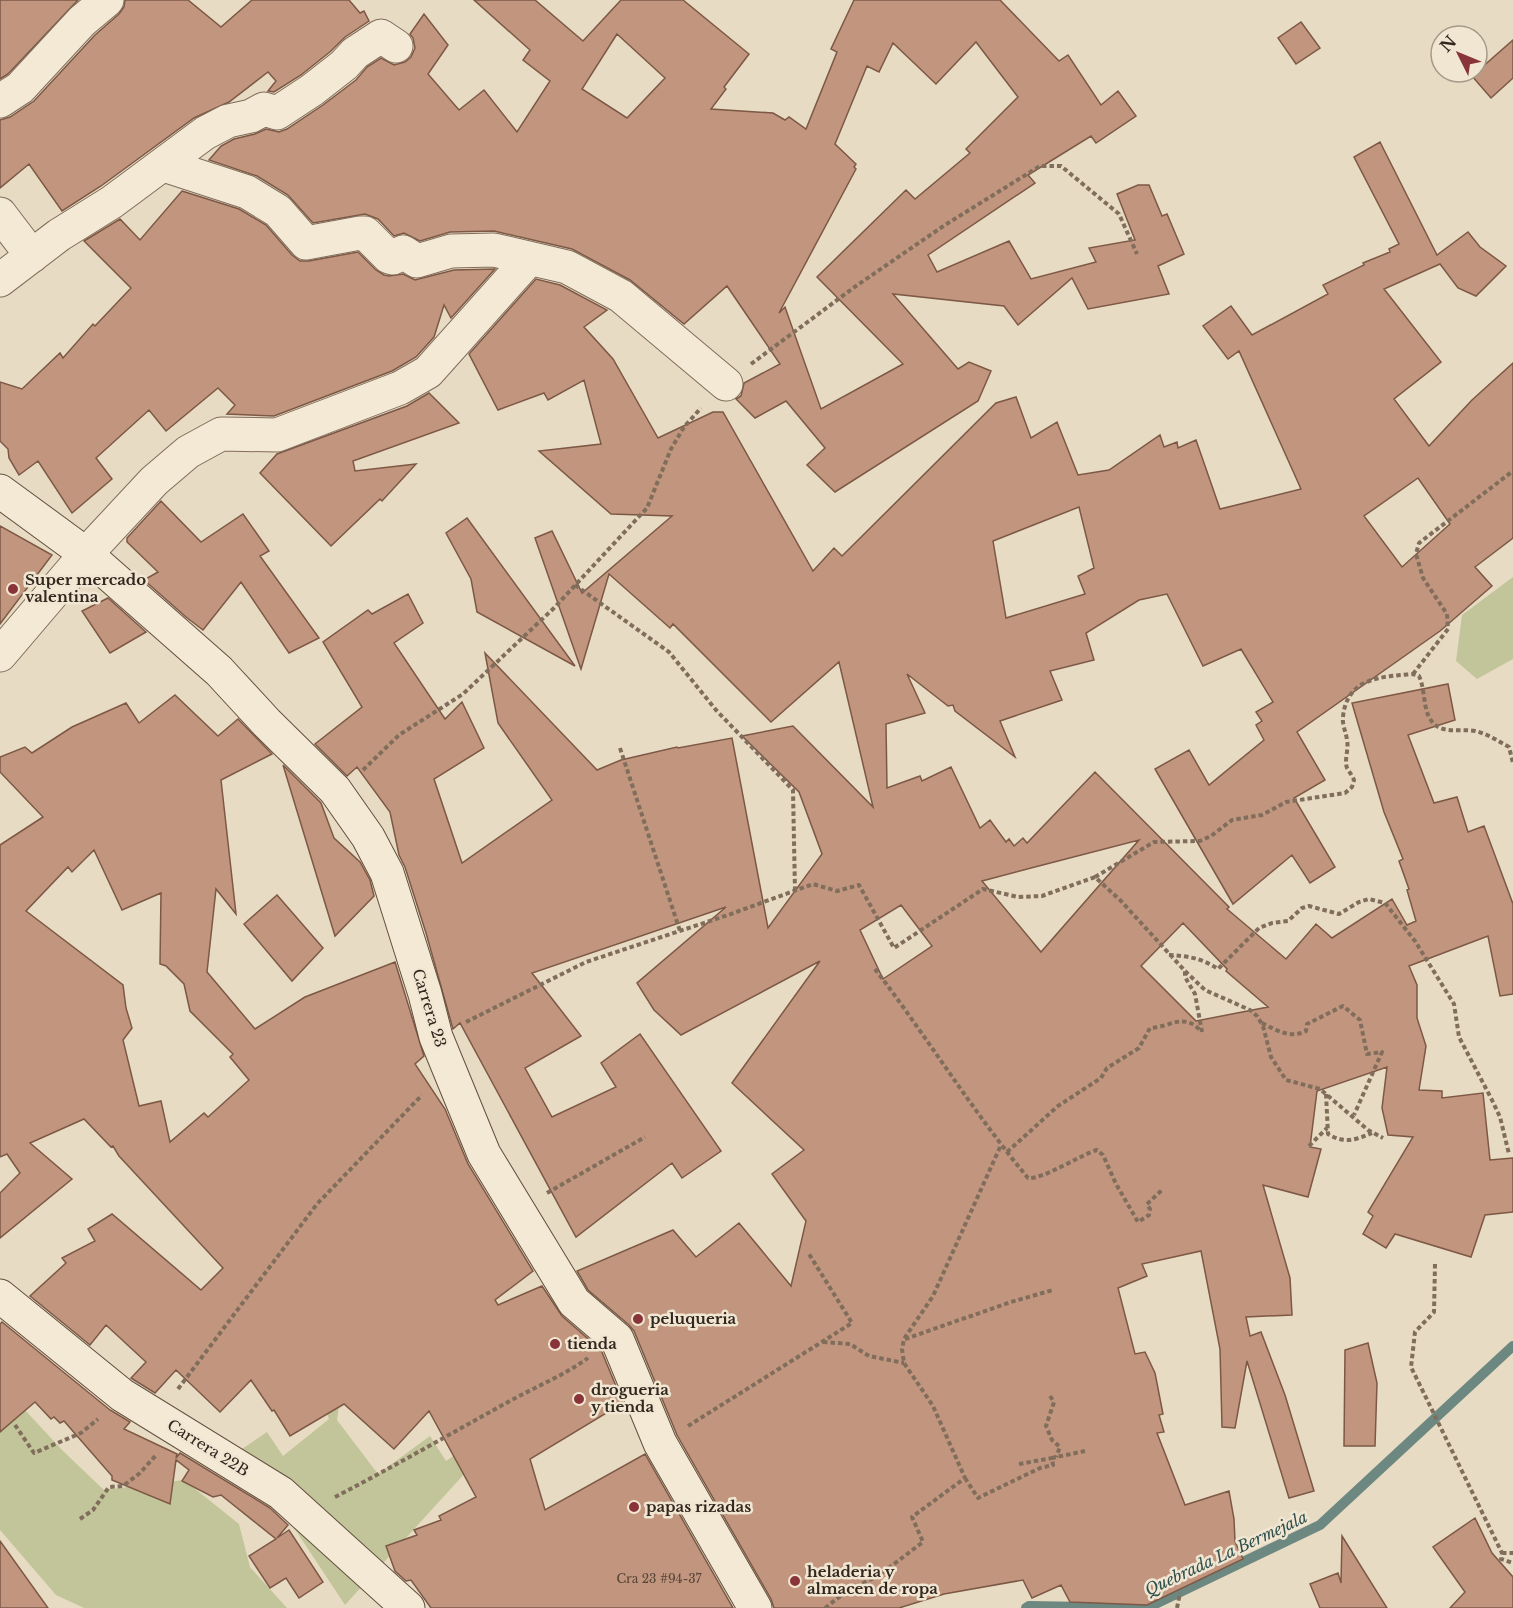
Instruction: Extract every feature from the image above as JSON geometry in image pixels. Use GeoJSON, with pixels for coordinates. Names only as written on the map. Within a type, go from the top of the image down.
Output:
{"type":"FeatureCollection","features":[{"type":"Feature","properties":{"kind":"street"},"geometry":{"type":"LineString","coordinates":[[0,101],[20,88],[82,21],[107,0]]}},
{"type":"Feature","properties":{"kind":"street"},"geometry":{"type":"LineString","coordinates":[[0,280],[59,235],[112,202],[205,133],[228,121],[251,116],[264,109],[277,113],[312,90],[344,65],[355,53],[381,36],[396,46]]}},
{"type":"Feature","properties":{"kind":"street"},"geometry":{"type":"LineString","coordinates":[[164,165],[248,192],[278,211],[306,243],[360,232],[365,233],[389,257],[393,258],[403,252],[417,261],[451,251],[494,250],[567,267],[621,296],[726,384]]}},
{"type":"Feature","properties":{"kind":"street"},"geometry":{"type":"LineString","coordinates":[[0,214],[32,256]]}},
{"type":"Feature","properties":{"kind":"street"},"geometry":{"type":"LineString","coordinates":[[0,655],[86,554],[154,482],[188,452],[221,434],[277,435],[400,388],[428,372],[529,259]]}},
{"type":"Feature","properties":{"kind":"street","name":"Carrera 23"},"geometry":{"type":"LineString","coordinates":[[3,497],[86,554],[219,671],[267,723],[335,790],[368,837],[387,873],[436,1037],[484,1154],[574,1302],[617,1339],[660,1443],[755,1608]]}},
{"type":"Feature","properties":{"kind":"street","name":"Carrera 22B"},"geometry":{"type":"LineString","coordinates":[[0,1296],[122,1395],[281,1493],[408,1608]]}},
{"type":"Feature","properties":{"kind":"path"},"geometry":{"type":"LineString","coordinates":[[335,790],[365,768],[399,735],[463,694],[554,608],[647,508],[671,449],[684,427],[737,373],[856,286],[945,225],[1040,166],[1061,166],[1119,213],[1137,254]]}},
{"type":"Feature","properties":{"kind":"path"},"geometry":{"type":"LineString","coordinates":[[1413,674],[1448,629],[1447,614],[1423,578],[1416,554],[1419,543],[1513,471]]}},
{"type":"Feature","properties":{"kind":"path"},"geometry":{"type":"LineString","coordinates":[[575,585],[669,652],[716,710],[793,790],[795,891]]}},
{"type":"Feature","properties":{"kind":"path"},"geometry":{"type":"LineString","coordinates":[[436,1037],[586,962],[813,884],[837,891],[859,885],[894,948],[983,889],[1018,897],[1042,896],[1095,877],[1154,842],[1200,841],[1211,836],[1232,820],[1262,815],[1286,802],[1345,793],[1352,787],[1354,780],[1347,767],[1348,747],[1343,725],[1347,698],[1358,686],[1376,678],[1413,674],[1419,676],[1427,714],[1437,728],[1450,731],[1474,731],[1492,737],[1511,747],[1513,763]]}},
{"type":"Feature","properties":{"kind":"path"},"geometry":{"type":"LineString","coordinates":[[620,748],[680,931]]}},
{"type":"Feature","properties":{"kind":"path"},"geometry":{"type":"LineString","coordinates":[[1095,877],[1121,901],[1168,955],[1205,990],[1250,1010],[1257,1016],[1271,1057],[1286,1080],[1304,1083],[1325,1093],[1373,1133],[1383,1138]]}},
{"type":"Feature","properties":{"kind":"path"},"geometry":{"type":"LineString","coordinates":[[1168,955],[1188,956],[1218,969],[1259,928],[1272,923],[1288,921],[1302,908],[1309,906],[1339,914],[1369,899],[1385,903],[1415,941],[1454,1004],[1459,1037],[1500,1117],[1509,1154]]}},
{"type":"Feature","properties":{"kind":"path"},"geometry":{"type":"LineString","coordinates":[[875,969],[912,1017],[1001,1145],[1028,1178],[1032,1179],[1097,1150],[1103,1155],[1116,1184],[1138,1222],[1149,1215],[1150,1209],[1147,1204],[1162,1190]]}},
{"type":"Feature","properties":{"kind":"path"},"geometry":{"type":"LineString","coordinates":[[1007,1152],[1058,1106],[1101,1078],[1107,1068],[1138,1048],[1150,1029],[1162,1028],[1176,1020],[1194,1024],[1202,1032],[1194,994],[1185,978],[1185,971]]}},
{"type":"Feature","properties":{"kind":"path"},"geometry":{"type":"LineString","coordinates":[[1261,1023],[1280,1032],[1297,1035],[1306,1031],[1307,1024],[1343,1006],[1360,1020],[1367,1054],[1382,1052],[1354,1115]]}},
{"type":"Feature","properties":{"kind":"path"},"geometry":{"type":"LineString","coordinates":[[81,1519],[93,1510],[109,1487],[123,1486],[140,1473],[168,1422],[317,1204],[449,1068]]}},
{"type":"Feature","properties":{"kind":"path"},"geometry":{"type":"LineString","coordinates":[[1325,1093],[1328,1134],[1337,1140],[1353,1141],[1373,1133]]}},
{"type":"Feature","properties":{"kind":"path"},"geometry":{"type":"LineString","coordinates":[[1309,1146],[1328,1128]]}},
{"type":"Feature","properties":{"kind":"path"},"geometry":{"type":"LineString","coordinates":[[518,1209],[645,1137]]}},
{"type":"Feature","properties":{"kind":"path"},"geometry":{"type":"LineString","coordinates":[[1001,1145],[933,1296],[904,1339],[902,1349],[904,1363],[933,1406],[965,1478],[978,1498],[1040,1468],[1053,1466],[1054,1458],[1060,1447],[1053,1440],[1046,1426],[1054,1402],[1050,1396]]}},
{"type":"Feature","properties":{"kind":"path"},"geometry":{"type":"LineString","coordinates":[[660,1443],[852,1323],[809,1254]]}},
{"type":"Feature","properties":{"kind":"path"},"geometry":{"type":"LineString","coordinates":[[1435,1264],[1434,1312],[1415,1332],[1411,1367],[1502,1553],[1501,1559],[1513,1563]]}},
{"type":"Feature","properties":{"kind":"path"},"geometry":{"type":"LineString","coordinates":[[904,1339],[1053,1290]]}},
{"type":"Feature","properties":{"kind":"path"},"geometry":{"type":"LineString","coordinates":[[302,1513],[378,1475],[516,1398],[565,1374],[617,1339]]}},
{"type":"Feature","properties":{"kind":"path"},"geometry":{"type":"LineString","coordinates":[[822,1342],[850,1344],[869,1356],[904,1363]]}},
{"type":"Feature","properties":{"kind":"path"},"geometry":{"type":"LineString","coordinates":[[15,1425],[34,1453],[81,1433],[122,1395]]}},
{"type":"Feature","properties":{"kind":"path"},"geometry":{"type":"LineString","coordinates":[[1018,1464],[1085,1450]]}},
{"type":"Feature","properties":{"kind":"path"},"geometry":{"type":"LineString","coordinates":[[825,1608],[847,1591],[878,1576],[923,1542],[912,1517],[965,1478]]}},
{"type":"Feature","properties":{"kind":"path"},"geometry":{"type":"LineString","coordinates":[[1502,1553],[1513,1553]]}},
{"type":"Feature","properties":{"kind":"path"},"geometry":{"type":"LineString","coordinates":[[1176,1608],[1180,1593]]}},
{"type":"Feature","properties":{"kind":"green space"},"geometry":{"type":"Polygon","coordinates":[[[1513,577],[1513,659],[1477,679],[1456,661],[1462,615],[1513,577]]]}},
{"type":"Feature","properties":{"kind":"green space"},"geometry":{"type":"Polygon","coordinates":[[[0,1383],[62,1450],[104,1490],[184,1480],[239,1524],[250,1567],[287,1608],[84,1608],[56,1595],[0,1530],[0,1383]]]}},
{"type":"Feature","properties":{"kind":"green space"},"geometry":{"type":"Polygon","coordinates":[[[324,1405],[339,1406],[337,1420],[378,1474],[430,1436],[446,1461],[527,1405],[345,1605],[242,1449],[267,1432],[283,1456],[329,1419],[324,1405]]]}},
{"type":"Feature","properties":{"kind":"building"},"geometry":{"type":"Polygon","coordinates":[[[0,0],[78,0],[8,74],[0,79],[0,0]]]}},
{"type":"Feature","properties":{"kind":"building"},"geometry":{"type":"Polygon","coordinates":[[[125,0],[188,0],[221,27],[252,0],[349,0],[360,13],[364,11],[369,21],[345,37],[301,75],[274,92],[268,91],[276,81],[268,72],[229,102],[194,118],[101,186],[62,211],[29,164],[0,188],[0,120],[10,117],[34,101],[95,35],[119,14],[124,7],[125,0]]]}},
{"type":"Feature","properties":{"kind":"building"},"geometry":{"type":"Polygon","coordinates":[[[474,0],[535,0],[583,41],[621,0],[683,0],[749,54],[724,87],[726,89],[711,109],[773,113],[785,120],[789,117],[806,129],[837,52],[831,49],[854,0],[1000,0],[1059,61],[1068,55],[1101,105],[1118,91],[1136,116],[1096,143],[1091,136],[1028,175],[1035,183],[928,255],[937,272],[1009,241],[1031,279],[1096,262],[1089,248],[1135,240],[1117,194],[1138,185],[1149,185],[1162,216],[1167,214],[1184,254],[1158,266],[1169,294],[1088,309],[1072,278],[1018,325],[1004,306],[893,294],[958,369],[969,362],[991,371],[978,401],[835,492],[807,465],[825,448],[786,401],[755,418],[736,399],[741,396],[744,383],[780,364],[727,286],[684,324],[630,280],[572,249],[494,231],[450,232],[420,241],[404,233],[394,236],[378,219],[365,214],[313,223],[288,195],[257,176],[209,160],[221,146],[234,139],[266,129],[279,132],[287,129],[323,105],[356,80],[367,67],[381,58],[394,65],[405,62],[411,57],[415,48],[410,34],[424,14],[448,45],[428,74],[459,110],[484,90],[517,132],[550,81],[523,60],[530,50],[474,0]],[[617,34],[582,89],[627,118],[665,78],[617,34]],[[976,42],[936,84],[893,43],[879,72],[867,66],[835,144],[856,164],[854,167],[856,169],[779,313],[785,307],[821,409],[903,364],[817,277],[906,190],[915,199],[970,153],[966,149],[1018,97],[976,42]]]}},
{"type":"Feature","properties":{"kind":"building"},"geometry":{"type":"Polygon","coordinates":[[[1301,22],[1320,48],[1296,64],[1278,38],[1301,22]]]}},
{"type":"Feature","properties":{"kind":"building"},"geometry":{"type":"Polygon","coordinates":[[[1513,40],[1513,78],[1491,98],[1479,84],[1489,84],[1489,61],[1513,40]]]}},
{"type":"Feature","properties":{"kind":"building"},"geometry":{"type":"Polygon","coordinates":[[[1380,142],[1437,255],[1468,232],[1480,247],[1506,266],[1476,296],[1458,288],[1440,264],[1384,289],[1441,362],[1394,399],[1429,446],[1472,400],[1513,363],[1513,538],[1475,567],[1492,586],[1440,631],[1297,732],[1325,780],[1294,798],[1335,867],[1310,883],[1292,855],[1233,904],[1155,769],[1189,750],[1209,785],[1264,740],[1256,725],[1262,721],[1256,712],[1273,702],[1241,649],[1203,666],[1167,594],[1139,600],[1086,633],[1094,660],[1050,671],[1062,700],[1000,721],[1015,757],[955,711],[953,705],[948,706],[907,674],[925,713],[886,724],[887,788],[920,776],[922,781],[951,767],[980,828],[990,820],[1006,842],[1009,839],[1014,846],[1023,838],[1027,843],[1095,772],[1229,907],[1227,909],[1286,959],[1316,924],[1332,938],[1392,899],[1407,925],[1416,921],[1407,890],[1409,889],[1399,861],[1403,859],[1384,812],[1352,703],[1448,684],[1455,720],[1408,735],[1434,803],[1457,797],[1468,832],[1484,826],[1513,904],[1513,994],[1500,996],[1488,936],[1409,966],[1417,985],[1417,1018],[1426,1046],[1419,1090],[1442,1091],[1442,1098],[1483,1093],[1490,1160],[1513,1158],[1513,1212],[1485,1215],[1471,1257],[1395,1234],[1386,1248],[1363,1234],[1373,1216],[1368,1212],[1413,1137],[1388,1135],[1382,1108],[1387,1067],[1317,1091],[1310,1147],[1321,1149],[1308,1197],[1263,1185],[1290,1278],[1292,1315],[1246,1317],[1250,1336],[1261,1332],[1285,1395],[1314,1491],[1289,1498],[1247,1361],[1235,1428],[1222,1427],[1220,1349],[1201,1251],[1142,1264],[1147,1276],[1118,1288],[1135,1354],[1145,1352],[1155,1373],[1163,1414],[1159,1415],[1164,1432],[1157,1433],[1185,1505],[1229,1491],[1235,1541],[1243,1559],[1147,1605],[1070,1602],[1061,1585],[1032,1598],[1023,1580],[944,1594],[899,1608],[774,1608],[677,1435],[634,1331],[588,1290],[577,1271],[673,1230],[696,1257],[739,1223],[791,1286],[806,1221],[772,1174],[804,1150],[732,1083],[820,961],[681,1035],[654,1010],[637,983],[726,907],[532,973],[581,1036],[525,1068],[552,1117],[616,1087],[601,1063],[640,1034],[721,1151],[682,1178],[672,1163],[576,1237],[460,1023],[453,1029],[426,933],[399,855],[390,812],[357,767],[347,776],[315,744],[362,707],[323,642],[368,610],[372,614],[408,594],[423,623],[394,643],[445,719],[462,702],[484,748],[434,779],[462,863],[552,800],[498,723],[485,653],[597,770],[621,760],[677,747],[732,738],[768,928],[822,854],[799,792],[742,736],[793,726],[873,807],[839,662],[771,722],[673,624],[670,628],[609,574],[581,669],[535,538],[552,531],[582,593],[672,516],[611,514],[539,451],[601,444],[584,380],[548,400],[544,393],[498,410],[469,354],[536,279],[560,285],[607,310],[584,327],[613,359],[658,438],[713,412],[723,412],[813,571],[834,548],[842,556],[996,403],[1016,397],[1031,438],[1057,422],[1078,475],[1109,470],[1160,435],[1164,447],[1177,442],[1178,448],[1196,440],[1220,509],[1301,489],[1239,351],[1228,359],[1203,326],[1231,306],[1252,335],[1328,294],[1323,285],[1364,265],[1363,263],[1390,252],[1389,249],[1399,244],[1354,157],[1380,142]],[[1418,478],[1364,516],[1402,567],[1450,524],[1418,478]],[[1079,507],[993,541],[1006,618],[1085,594],[1078,576],[1094,568],[1079,507]],[[1139,840],[982,881],[1041,952],[1139,840]],[[901,905],[860,930],[883,979],[932,946],[901,905]],[[1183,923],[1141,966],[1196,1021],[1268,1007],[1226,971],[1227,969],[1183,923]]]}},
{"type":"Feature","properties":{"kind":"building"},"geometry":{"type":"Polygon","coordinates":[[[182,191],[239,209],[266,225],[300,261],[358,252],[384,275],[403,274],[415,280],[454,270],[495,269],[451,318],[444,305],[434,337],[416,357],[392,371],[274,416],[227,414],[235,405],[218,388],[166,431],[149,410],[96,458],[112,479],[72,513],[38,461],[19,475],[9,458],[8,449],[0,441],[0,382],[22,389],[60,353],[63,358],[93,324],[95,326],[131,288],[84,241],[120,219],[140,240],[182,191]]]}},
{"type":"Feature","properties":{"kind":"building"},"geometry":{"type":"Polygon","coordinates":[[[429,393],[459,423],[353,461],[355,471],[416,464],[382,501],[380,499],[331,546],[260,473],[277,454],[407,406],[429,393]]]}},
{"type":"Feature","properties":{"kind":"building"},"geometry":{"type":"Polygon","coordinates":[[[161,501],[201,542],[243,514],[269,551],[260,556],[319,638],[289,653],[241,582],[203,630],[186,617],[144,580],[158,572],[127,542],[127,538],[161,501]]]}},
{"type":"Feature","properties":{"kind":"building"},"geometry":{"type":"Polygon","coordinates":[[[467,518],[575,666],[477,612],[471,579],[446,533],[467,518]]]}},
{"type":"Feature","properties":{"kind":"building","name":"Super mercado valentina"},"geometry":{"type":"Polygon","coordinates":[[[0,526],[52,555],[0,624],[0,526]]]}},
{"type":"Feature","properties":{"kind":"building"},"geometry":{"type":"Polygon","coordinates":[[[108,598],[146,632],[110,653],[82,611],[108,598]]]}},
{"type":"Feature","properties":{"kind":"building"},"geometry":{"type":"Polygon","coordinates":[[[175,695],[218,736],[238,719],[272,754],[221,780],[236,914],[216,889],[207,972],[255,1029],[305,997],[395,962],[424,1056],[415,1064],[445,1109],[468,1164],[533,1271],[495,1300],[498,1305],[542,1286],[562,1316],[601,1350],[623,1403],[530,1459],[545,1510],[645,1454],[733,1608],[431,1608],[411,1580],[406,1581],[395,1571],[386,1546],[417,1535],[414,1530],[441,1520],[439,1516],[476,1497],[429,1411],[394,1449],[344,1404],[290,1436],[251,1380],[220,1412],[176,1370],[155,1393],[131,1378],[146,1362],[106,1325],[90,1345],[30,1296],[66,1263],[62,1258],[95,1241],[88,1229],[112,1214],[201,1290],[223,1268],[119,1156],[113,1146],[111,1147],[84,1119],[30,1143],[72,1179],[0,1238],[0,1193],[20,1173],[7,1154],[0,1157],[0,845],[43,817],[0,772],[0,757],[25,747],[32,753],[72,727],[126,703],[139,723],[175,695]],[[94,850],[72,872],[68,867],[26,911],[123,985],[132,1028],[123,1040],[139,1106],[161,1101],[170,1142],[204,1113],[208,1117],[249,1080],[230,1057],[233,1054],[190,1011],[184,984],[166,966],[160,964],[161,893],[122,910],[94,850]]]}},
{"type":"Feature","properties":{"kind":"building"},"geometry":{"type":"Polygon","coordinates":[[[283,765],[321,803],[334,838],[360,862],[370,880],[374,896],[335,936],[283,765]]]}},
{"type":"Feature","properties":{"kind":"building"},"geometry":{"type":"Polygon","coordinates":[[[277,895],[323,948],[292,981],[244,924],[277,895]]]}},
{"type":"Feature","properties":{"kind":"building"},"geometry":{"type":"Polygon","coordinates":[[[2,1322],[110,1410],[130,1422],[124,1429],[177,1454],[176,1458],[180,1453],[270,1508],[288,1525],[277,1538],[289,1530],[323,1582],[299,1598],[286,1578],[270,1588],[249,1556],[276,1539],[221,1495],[213,1497],[182,1481],[189,1470],[176,1460],[170,1504],[112,1480],[112,1476],[64,1421],[60,1423],[54,1417],[51,1419],[35,1402],[0,1432],[0,1324],[2,1322]]]}},
{"type":"Feature","properties":{"kind":"building"},"geometry":{"type":"Polygon","coordinates":[[[1368,1343],[1377,1383],[1375,1446],[1344,1446],[1345,1350],[1368,1343]]]}},
{"type":"Feature","properties":{"kind":"building"},"geometry":{"type":"Polygon","coordinates":[[[1475,1518],[1492,1553],[1513,1577],[1513,1608],[1450,1608],[1465,1592],[1433,1547],[1475,1518]]]}},
{"type":"Feature","properties":{"kind":"building"},"geometry":{"type":"Polygon","coordinates":[[[1342,1536],[1387,1608],[1320,1608],[1310,1584],[1338,1573],[1341,1583],[1342,1536]]]}},
{"type":"Feature","properties":{"kind":"building"},"geometry":{"type":"Polygon","coordinates":[[[0,1541],[48,1608],[0,1608],[0,1541]]]}},
{"type":"Feature","properties":{"kind":"waterway","name":"Quebrada La Bermejala"},"geometry":{"type":"LineString","coordinates":[[1026,1608],[1029,1606],[1147,1608],[1320,1525],[1513,1346]]}},
{"type":"Feature","properties":{"kind":"place","name":"Super mercado valentina"},"geometry":{"type":"Point","coordinates":[13,589]}},
{"type":"Feature","properties":{"kind":"place","name":"peluqueria"},"geometry":{"type":"Point","coordinates":[638,1319]}},
{"type":"Feature","properties":{"kind":"place","name":"tienda"},"geometry":{"type":"Point","coordinates":[555,1344]}},
{"type":"Feature","properties":{"kind":"place","name":"drogueria y tienda"},"geometry":{"type":"Point","coordinates":[579,1399]}},
{"type":"Feature","properties":{"kind":"place","name":"papas rizadas"},"geometry":{"type":"Point","coordinates":[634,1507]}},
{"type":"Feature","properties":{"kind":"place","name":"heladeria y almacen de ropa"},"geometry":{"type":"Point","coordinates":[795,1581]}}]}
